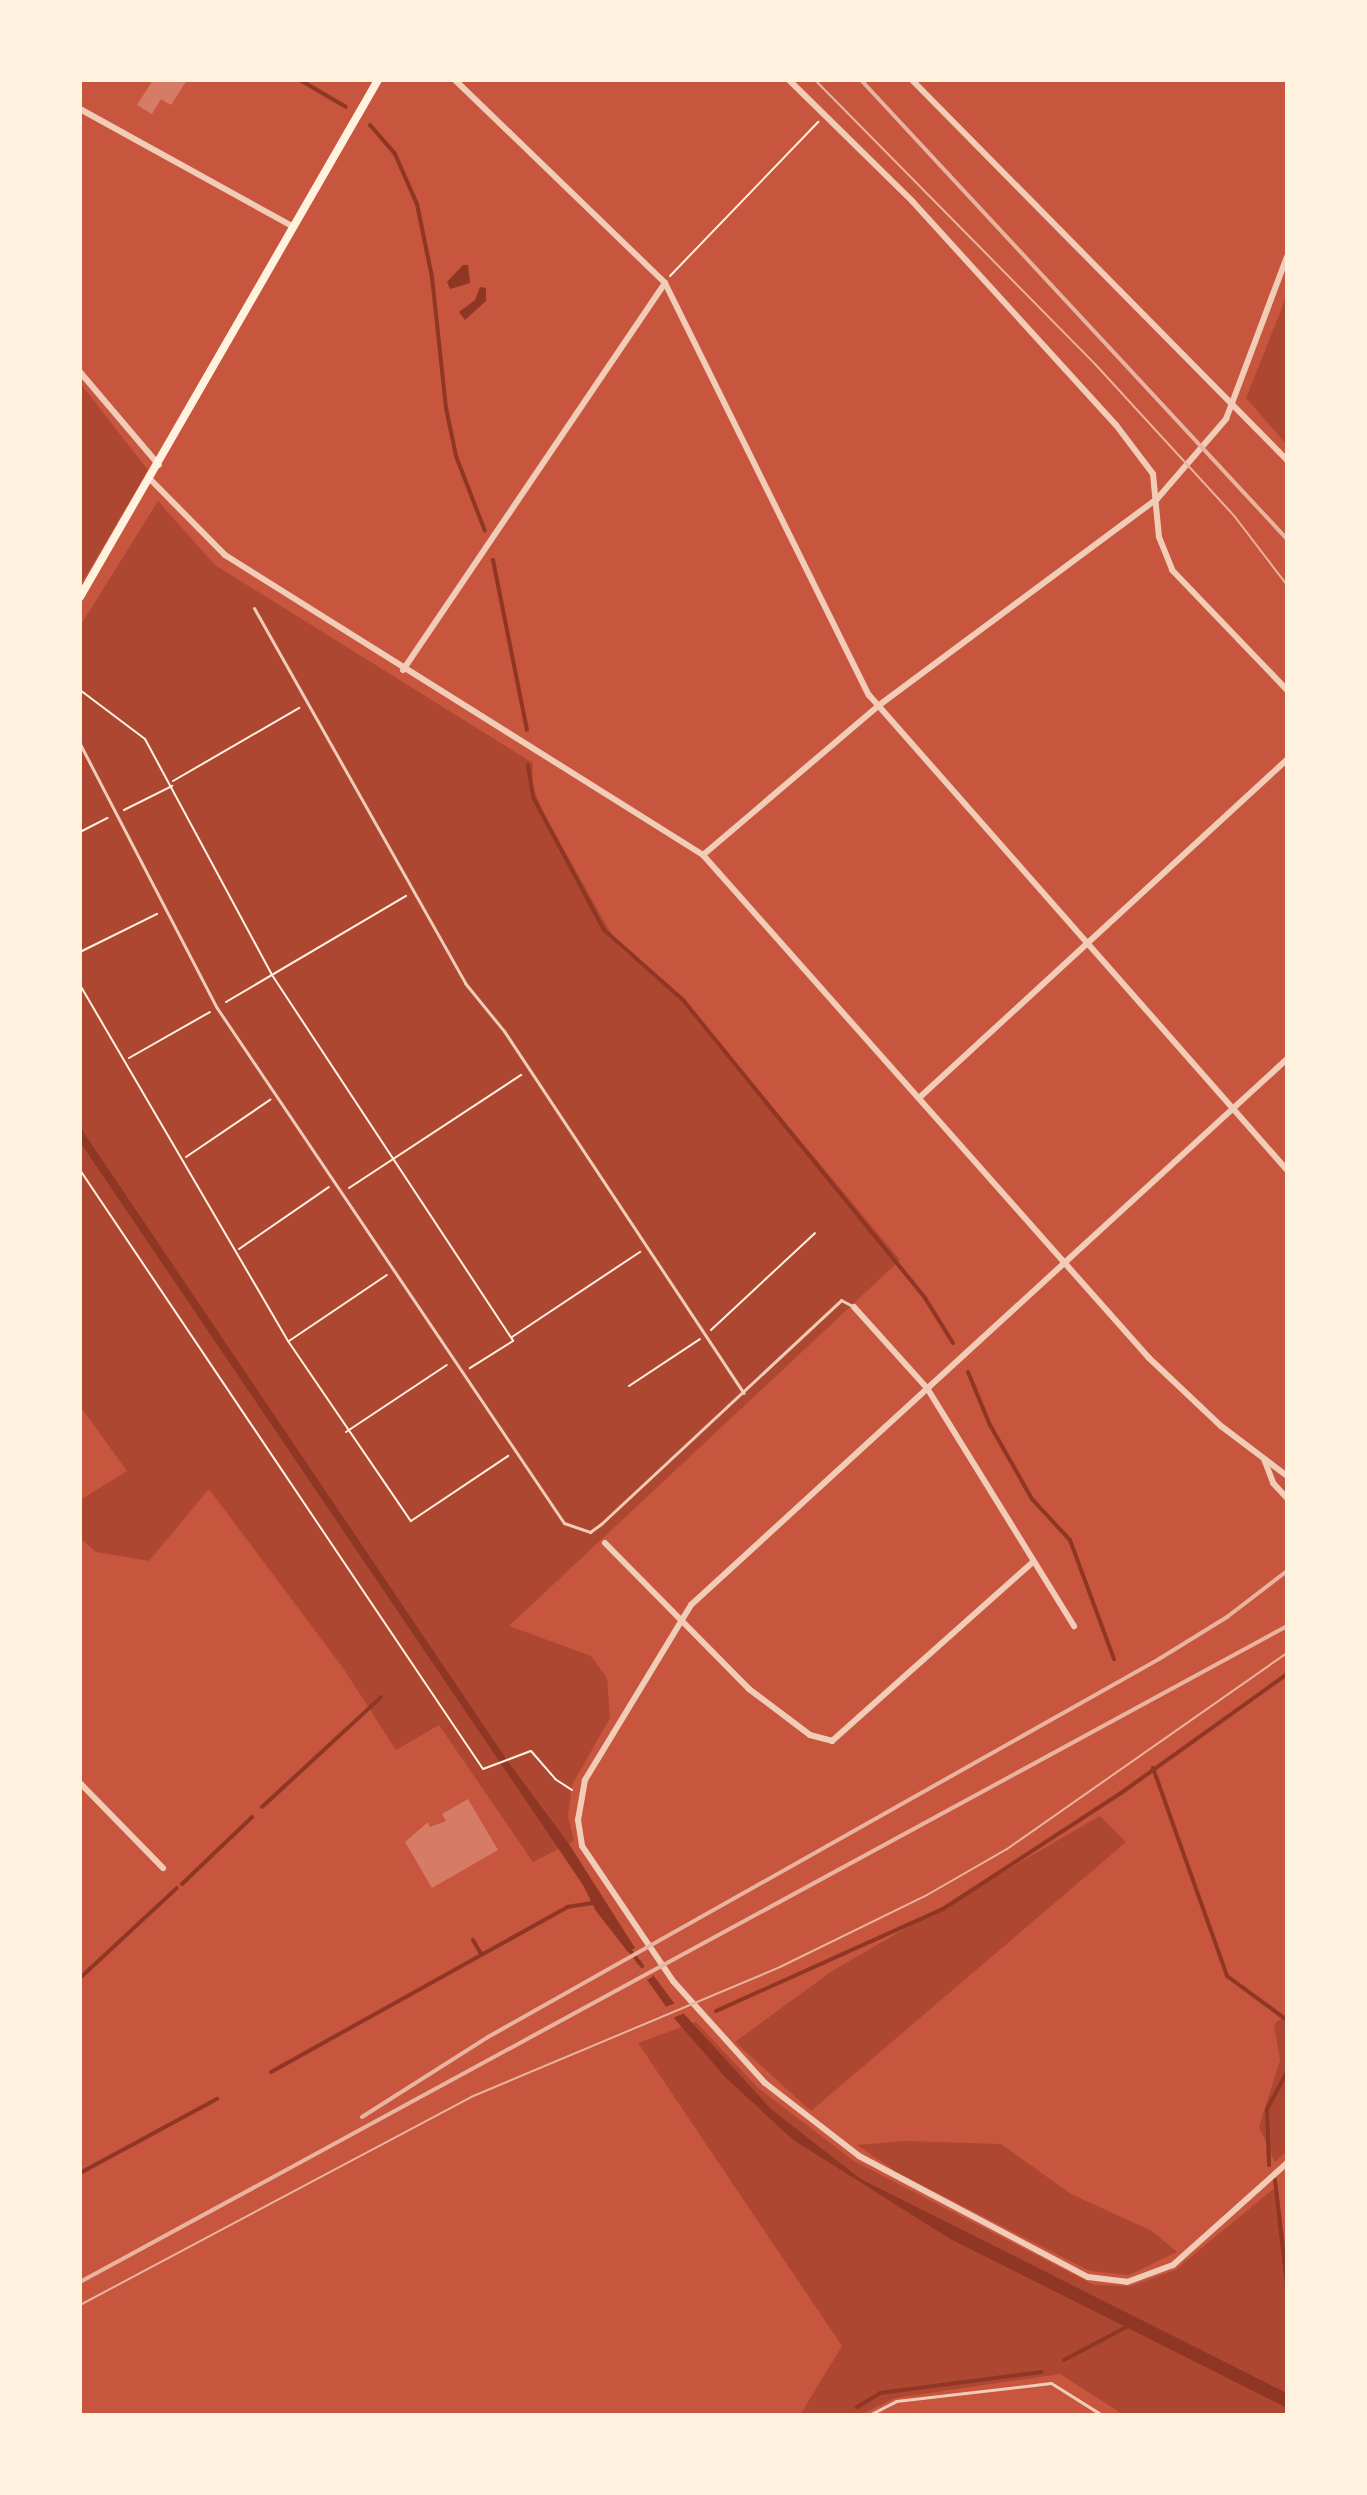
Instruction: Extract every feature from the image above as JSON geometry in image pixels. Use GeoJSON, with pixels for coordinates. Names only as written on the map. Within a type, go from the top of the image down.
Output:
{"type":"FeatureCollection","features":[{"type":"Feature","properties":{"kind":"main road"},"geometry":{"type":"LineString","coordinates":[[80,597],[159,465],[378,80]]}},
{"type":"Feature","properties":{"kind":"street"},"geometry":{"type":"LineString","coordinates":[[455,80],[665,283],[878,706],[1287,1170]]}},
{"type":"Feature","properties":{"kind":"street"},"geometry":{"type":"LineString","coordinates":[[789,80],[913,202],[1116,425],[1153,474],[1159,537],[1182,586],[1287,690]]}},
{"type":"Feature","properties":{"kind":"street"},"geometry":{"type":"LineString","coordinates":[[912,80],[1287,460]]}},
{"type":"Feature","properties":{"kind":"street"},"geometry":{"type":"LineString","coordinates":[[80,109],[295,227]]}},
{"type":"Feature","properties":{"kind":"street"},"geometry":{"type":"LineString","coordinates":[[703,855],[878,706],[1157,499],[1219,430],[1287,257]]}},
{"type":"Feature","properties":{"kind":"street"},"geometry":{"type":"LineString","coordinates":[[403,670],[665,283]]}},
{"type":"Feature","properties":{"kind":"street"},"geometry":{"type":"LineString","coordinates":[[80,372],[159,465]]}},
{"type":"Feature","properties":{"kind":"street"},"geometry":{"type":"LineString","coordinates":[[150,479],[225,555],[403,670],[703,855],[1149,1358],[1287,1476]]}},
{"type":"Feature","properties":{"kind":"street"},"geometry":{"type":"LineString","coordinates":[[919,1098],[1287,760]]}},
{"type":"Feature","properties":{"kind":"street"},"geometry":{"type":"LineString","coordinates":[[1287,1059],[678,1619],[582,1794],[578,1820],[582,1846],[639,1935],[703,2018],[765,2083],[811,2122],[937,2201],[1088,2277],[1127,2282],[1173,2265],[1287,2163]]}},
{"type":"Feature","properties":{"kind":"street"},"geometry":{"type":"LineString","coordinates":[[854,1307],[927,1388],[1032,1563],[1074,1626]]}},
{"type":"Feature","properties":{"kind":"street"},"geometry":{"type":"LineString","coordinates":[[1264,1459],[1273,1483],[1287,1498]]}},
{"type":"Feature","properties":{"kind":"street"},"geometry":{"type":"LineString","coordinates":[[605,1543],[749,1689],[810,1735],[832,1741],[1032,1563]]}},
{"type":"Feature","properties":{"kind":"street"},"geometry":{"type":"LineString","coordinates":[[80,1783],[163,1868]]}},
{"type":"Feature","properties":{"kind":"lane"},"geometry":{"type":"LineString","coordinates":[[254,608],[310,701],[465,983],[529,1069],[744,1393]]}},
{"type":"Feature","properties":{"kind":"lane"},"geometry":{"type":"LineString","coordinates":[[80,744],[169,909],[217,1008],[391,1273],[564,1523],[590,1532],[744,1393],[841,1300],[854,1307]]}},
{"type":"Feature","properties":{"kind":"lane"},"geometry":{"type":"LineString","coordinates":[[869,2415],[896,2401],[1051,2383],[1102,2415]]}},
{"type":"Feature","properties":{"kind":"path"},"geometry":{"type":"LineString","coordinates":[[665,283],[824,115]]}},
{"type":"Feature","properties":{"kind":"path"},"geometry":{"type":"LineString","coordinates":[[80,690],[139,731],[172,784],[272,975],[512,1339]]}},
{"type":"Feature","properties":{"kind":"path"},"geometry":{"type":"LineString","coordinates":[[80,832],[172,784],[310,701]]}},
{"type":"Feature","properties":{"kind":"path"},"geometry":{"type":"LineString","coordinates":[[128,1059],[413,892]]}},
{"type":"Feature","properties":{"kind":"path"},"geometry":{"type":"LineString","coordinates":[[80,952],[169,909]]}},
{"type":"Feature","properties":{"kind":"path"},"geometry":{"type":"LineString","coordinates":[[80,985],[128,1059],[288,1341],[346,1432],[411,1521],[513,1453]]}},
{"type":"Feature","properties":{"kind":"path"},"geometry":{"type":"LineString","coordinates":[[341,1193],[529,1069]]}},
{"type":"Feature","properties":{"kind":"path"},"geometry":{"type":"LineString","coordinates":[[185,1158],[274,1097]]}},
{"type":"Feature","properties":{"kind":"path"},"geometry":{"type":"LineString","coordinates":[[80,1170],[309,1517],[474,1757],[490,1771],[519,1751],[537,1752],[555,1779],[582,1794]]}},
{"type":"Feature","properties":{"kind":"path"},"geometry":{"type":"LineString","coordinates":[[238,1250],[333,1185]]}},
{"type":"Feature","properties":{"kind":"path"},"geometry":{"type":"LineString","coordinates":[[629,1386],[706,1335],[815,1233]]}},
{"type":"Feature","properties":{"kind":"path"},"geometry":{"type":"LineString","coordinates":[[461,1374],[647,1246]]}},
{"type":"Feature","properties":{"kind":"path"},"geometry":{"type":"LineString","coordinates":[[288,1341],[391,1273]]}},
{"type":"Feature","properties":{"kind":"path"},"geometry":{"type":"LineString","coordinates":[[346,1432],[451,1362]]}},
{"type":"Feature","properties":{"kind":"shaded area"},"geometry":{"type":"Polygon","coordinates":[[[463,265],[468,265],[470,283],[450,289],[447,282],[463,265]]]}},
{"type":"Feature","properties":{"kind":"shaded area"},"geometry":{"type":"Polygon","coordinates":[[[480,287],[486,288],[486,301],[465,320],[459,312],[475,300],[480,287]]]}},
{"type":"Feature","properties":{"kind":"shaded area"},"geometry":{"type":"Polygon","coordinates":[[[1287,295],[1287,445],[1246,398],[1287,295]]]}},
{"type":"Feature","properties":{"kind":"shaded area"},"geometry":{"type":"Polygon","coordinates":[[[80,383],[148,470],[80,586],[80,383]]]}},
{"type":"Feature","properties":{"kind":"shaded area"},"geometry":{"type":"Polygon","coordinates":[[[158,501],[215,565],[533,763],[532,785],[544,814],[618,946],[679,995],[900,1260],[509,1626],[591,1656],[607,1678],[610,1718],[572,1785],[568,1816],[574,1841],[533,1862],[439,1725],[396,1750],[343,1668],[209,1489],[149,1561],[96,1552],[80,1538],[80,1500],[127,1471],[80,1406],[80,626],[158,501]]]}},
{"type":"Feature","properties":{"kind":"shaded area"},"geometry":{"type":"Polygon","coordinates":[[[80,1127],[509,1763],[569,1844],[635,1948],[628,1952],[596,1911],[583,1885],[80,1142],[80,1127]]]}},
{"type":"Feature","properties":{"kind":"shaded area"},"geometry":{"type":"Polygon","coordinates":[[[1100,1816],[1126,1842],[811,2111],[735,2042],[832,1971],[1100,1816]]]}},
{"type":"Feature","properties":{"kind":"shaded area"},"geometry":{"type":"Polygon","coordinates":[[[642,1960],[674,2003],[771,2109],[861,2179],[1287,2393],[1287,2408],[950,2239],[793,2140],[724,2076],[674,2018],[636,1964],[642,1960]]]}},
{"type":"Feature","properties":{"kind":"shaded area"},"geometry":{"type":"Polygon","coordinates":[[[1287,2013],[1287,2151],[1275,2162],[1259,2127],[1280,2060],[1274,2025],[1287,2013]]]}},
{"type":"Feature","properties":{"kind":"shaded area"},"geometry":{"type":"Polygon","coordinates":[[[696,2022],[758,2088],[854,2161],[1094,2285],[1131,2286],[1175,2270],[1277,2186],[1287,2259],[1287,2393],[861,2179],[771,2109],[692,2023],[696,2022]]]}},
{"type":"Feature","properties":{"kind":"shaded area"},"geometry":{"type":"Polygon","coordinates":[[[682,2027],[725,2076],[793,2140],[950,2239],[1287,2408],[1287,2415],[1124,2415],[1060,2374],[895,2398],[860,2415],[800,2415],[842,2346],[638,2043],[682,2027]]]}},
{"type":"Feature","properties":{"kind":"shaded area"},"geometry":{"type":"Polygon","coordinates":[[[905,2141],[1001,2144],[1071,2194],[1152,2231],[1177,2252],[1129,2275],[1090,2271],[898,2173],[857,2145],[905,2141]]]}},
{"type":"Feature","properties":{"kind":"pier"},"geometry":{"type":"Polygon","coordinates":[[[645,1960],[652,1963],[655,1970],[652,1977],[645,1980],[638,1977],[635,1970],[638,1963],[645,1960]]]}},
{"type":"Feature","properties":{"kind":"pier"},"geometry":{"type":"Polygon","coordinates":[[[678,2002],[688,2012],[670,2019],[663,2008],[678,2002]]]}},
{"type":"Feature","properties":{"kind":"building"},"geometry":{"type":"Polygon","coordinates":[[[153,80],[187,80],[171,105],[161,99],[152,114],[137,105],[153,80]]]}},
{"type":"Feature","properties":{"kind":"building"},"geometry":{"type":"Polygon","coordinates":[[[468,1799],[498,1850],[432,1888],[405,1842],[428,1822],[430,1827],[446,1821],[442,1814],[468,1799]]]}},
{"type":"Feature","properties":{"kind":"waterway"},"geometry":{"type":"LineString","coordinates":[[300,80],[346,107]]}},
{"type":"Feature","properties":{"kind":"waterway"},"geometry":{"type":"LineString","coordinates":[[370,125],[395,154],[417,204],[432,277],[446,408],[456,456],[485,531]]}},
{"type":"Feature","properties":{"kind":"waterway"},"geometry":{"type":"LineString","coordinates":[[493,560],[527,730]]}},
{"type":"Feature","properties":{"kind":"waterway"},"geometry":{"type":"LineString","coordinates":[[528,765],[533,797],[604,930],[683,1000],[925,1298],[953,1343]]}},
{"type":"Feature","properties":{"kind":"waterway"},"geometry":{"type":"LineString","coordinates":[[968,1372],[990,1425],[1032,1499],[1070,1540],[1114,1659]]}},
{"type":"Feature","properties":{"kind":"waterway"},"geometry":{"type":"LineString","coordinates":[[716,2011],[943,1909],[1121,1793],[1287,1674]]}},
{"type":"Feature","properties":{"kind":"waterway"},"geometry":{"type":"LineString","coordinates":[[262,1807],[381,1697]]}},
{"type":"Feature","properties":{"kind":"waterway"},"geometry":{"type":"LineString","coordinates":[[1153,1768],[1227,1976],[1287,2020]]}},
{"type":"Feature","properties":{"kind":"waterway"},"geometry":{"type":"LineString","coordinates":[[182,1884],[252,1817]]}},
{"type":"Feature","properties":{"kind":"waterway"},"geometry":{"type":"LineString","coordinates":[[80,1978],[177,1888]]}},
{"type":"Feature","properties":{"kind":"waterway"},"geometry":{"type":"LineString","coordinates":[[271,2072],[567,1907],[593,1903]]}},
{"type":"Feature","properties":{"kind":"waterway"},"geometry":{"type":"LineString","coordinates":[[473,1940],[481,1954]]}},
{"type":"Feature","properties":{"kind":"waterway"},"geometry":{"type":"LineString","coordinates":[[628,1948],[642,1966]]}},
{"type":"Feature","properties":{"kind":"waterway"},"geometry":{"type":"LineString","coordinates":[[1269,2165],[1267,2109],[1287,2072]]}},
{"type":"Feature","properties":{"kind":"waterway"},"geometry":{"type":"LineString","coordinates":[[80,2173],[217,2099]]}},
{"type":"Feature","properties":{"kind":"waterway"},"geometry":{"type":"LineString","coordinates":[[1275,2180],[1287,2285]]}},
{"type":"Feature","properties":{"kind":"waterway"},"geometry":{"type":"LineString","coordinates":[[1064,2360],[1132,2324]]}},
{"type":"Feature","properties":{"kind":"waterway"},"geometry":{"type":"LineString","coordinates":[[857,2407],[880,2393],[1042,2372]]}},
{"type":"Feature","properties":{"kind":"tram line"},"geometry":{"type":"LineString","coordinates":[[815,80],[1095,364],[1235,517],[1287,585]]}},
{"type":"Feature","properties":{"kind":"tram line"},"geometry":{"type":"LineString","coordinates":[[80,2305],[471,2097],[780,1967],[927,1895],[1007,1849],[1287,1653]]}},
{"type":"Feature","properties":{"kind":"railway"},"geometry":{"type":"LineString","coordinates":[[861,80],[1287,539]]}},
{"type":"Feature","properties":{"kind":"railway"},"geometry":{"type":"LineString","coordinates":[[362,2117],[488,2037],[1159,1659],[1227,1617],[1287,1571]]}},
{"type":"Feature","properties":{"kind":"railway"},"geometry":{"type":"LineString","coordinates":[[80,2282],[1287,1626]]}}]}
